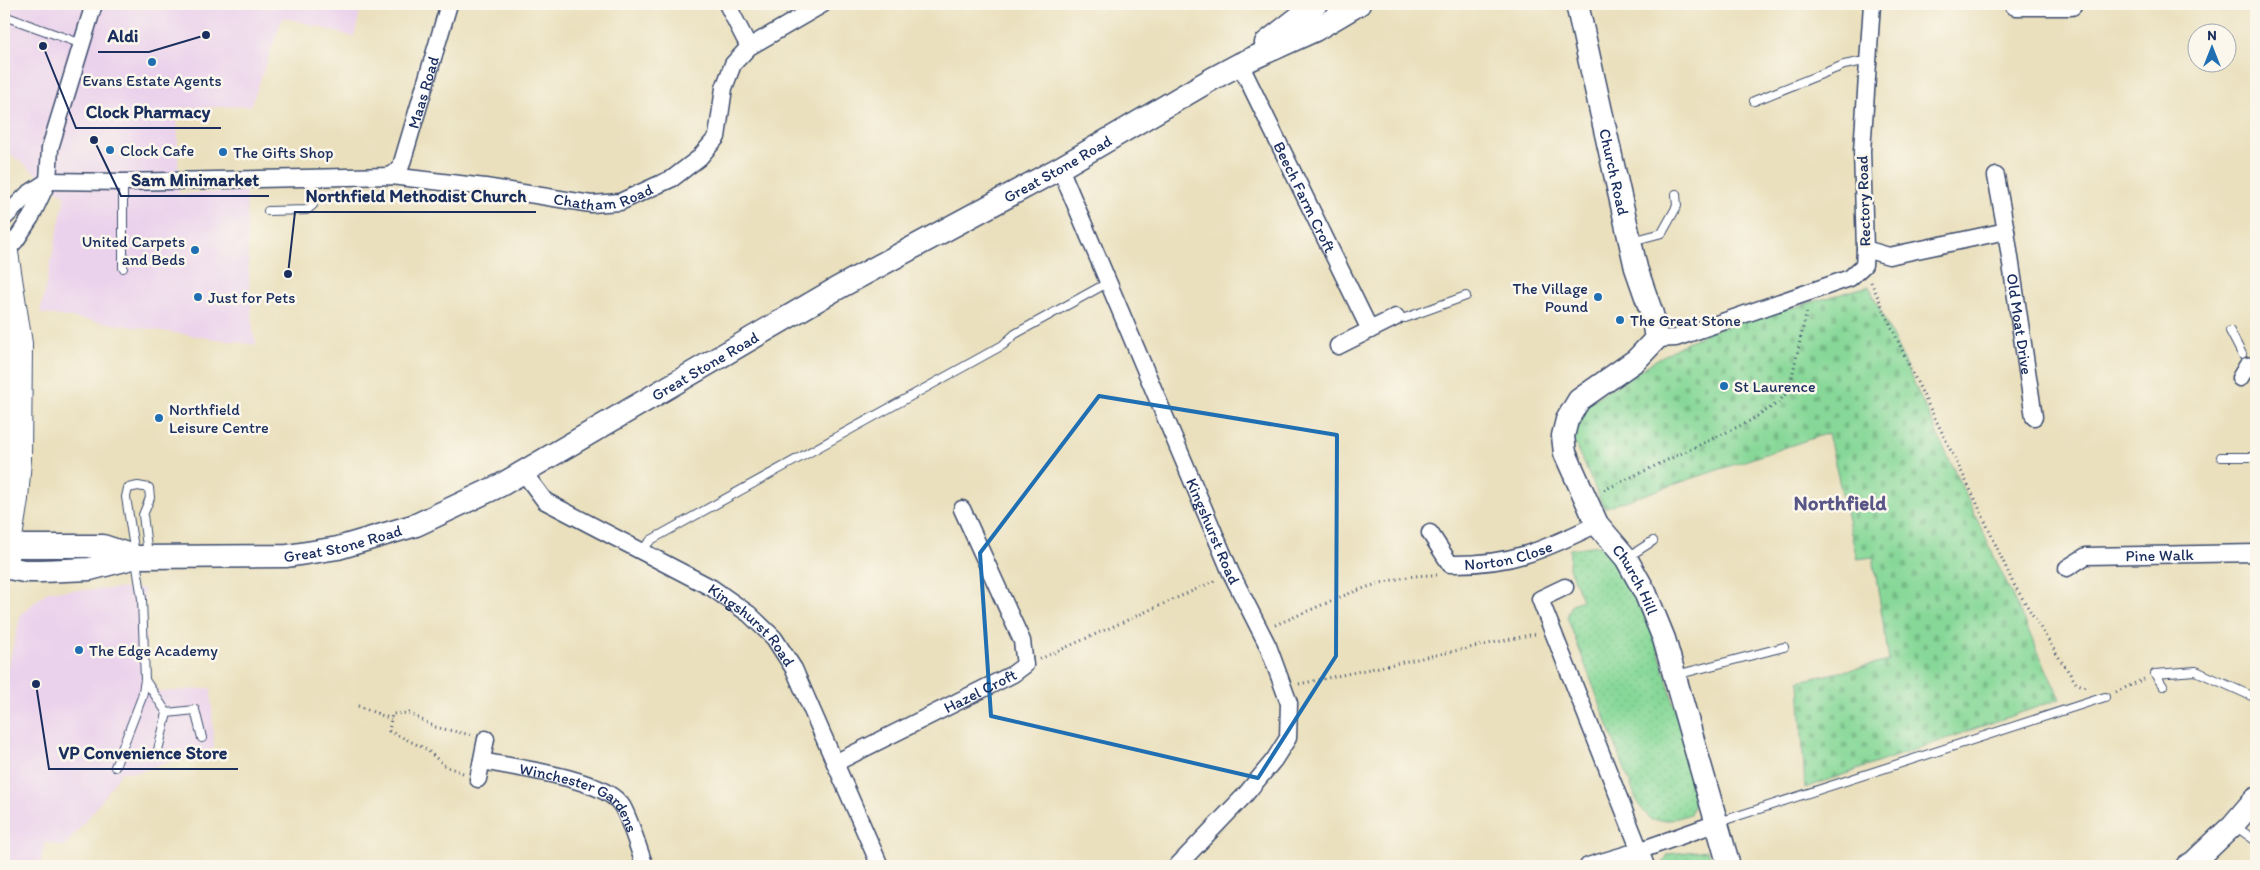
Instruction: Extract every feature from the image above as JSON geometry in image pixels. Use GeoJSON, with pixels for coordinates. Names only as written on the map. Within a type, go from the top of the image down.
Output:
{"type":"FeatureCollection","features":[{"type":"Feature","properties":{"kind":"highway"},"geometry":{"type":"LineString","coordinates":[[4,253],[18,344],[17,459],[4,556]]}},
{"type":"Feature","properties":{"kind":"street"},"geometry":{"type":"LineString","coordinates":[[4,253],[16,240],[31,218],[48,181],[50,148],[94,4]]}},
{"type":"Feature","properties":{"kind":"street","name":"Maas Road"},"geometry":{"type":"LineString","coordinates":[[391,176],[401,166],[449,4]]}},
{"type":"Feature","properties":{"kind":"street"},"geometry":{"type":"LineString","coordinates":[[727,4],[749,48]]}},
{"type":"Feature","properties":{"kind":"street","name":"Chatham Road"},"geometry":{"type":"LineString","coordinates":[[48,181],[124,182],[391,176],[591,204],[620,202],[672,178],[705,151],[716,137],[724,88],[733,64],[749,48],[823,4]]}},
{"type":"Feature","properties":{"kind":"street","name":"Great Stone Road"},"geometry":{"type":"LineString","coordinates":[[1240,64],[1316,4]]}},
{"type":"Feature","properties":{"kind":"street","name":"Great Stone Road"},"geometry":{"type":"LineString","coordinates":[[4,556],[103,546],[142,557],[287,556],[338,548],[416,525],[501,485],[836,289],[1060,168],[1240,64],[1315,30],[1359,4]]}},
{"type":"Feature","properties":{"kind":"street","name":"Church Road"},"geometry":{"type":"LineString","coordinates":[[1577,4],[1636,268],[1654,322],[1656,339]]}},
{"type":"Feature","properties":{"kind":"street","name":"Rectory Road"},"geometry":{"type":"LineString","coordinates":[[1656,339],[1676,338],[1850,278],[1865,257],[1862,151],[1872,4]]}},
{"type":"Feature","properties":{"kind":"street"},"geometry":{"type":"LineString","coordinates":[[2016,4],[2071,4]]}},
{"type":"Feature","properties":{"kind":"street","name":"Beech Farm Croft"},"geometry":{"type":"LineString","coordinates":[[1240,64],[1370,330]]}},
{"type":"Feature","properties":{"kind":"street","name":"Kingshurst Road"},"geometry":{"type":"LineString","coordinates":[[1060,168],[1231,573],[1261,631],[1288,703],[1288,738],[1274,760],[1245,795],[1177,866]]}},
{"type":"Feature","properties":{"kind":"street","name":"Old Moat Drive"},"geometry":{"type":"LineString","coordinates":[[1996,176],[2034,417]]}},
{"type":"Feature","properties":{"kind":"street"},"geometry":{"type":"LineString","coordinates":[[4,218],[28,194],[48,181]]}},
{"type":"Feature","properties":{"kind":"street"},"geometry":{"type":"LineString","coordinates":[[1865,257],[1888,256],[2006,231]]}},
{"type":"Feature","properties":{"kind":"street"},"geometry":{"type":"LineString","coordinates":[[1338,346],[1396,317]]}},
{"type":"Feature","properties":{"kind":"street","name":"Church Hill"},"geometry":{"type":"LineString","coordinates":[[1656,339],[1636,360],[1579,400],[1567,420],[1563,436],[1565,453],[1598,524],[1626,558],[1645,592],[1658,624],[1729,866]]}},
{"type":"Feature","properties":{"kind":"street","name":"Kingshurst Road"},"geometry":{"type":"LineString","coordinates":[[525,471],[545,501],[712,588],[748,614],[774,638],[794,669],[880,866]]}},
{"type":"Feature","properties":{"kind":"street","name":"Hazel Croft"},"geometry":{"type":"LineString","coordinates":[[835,763],[1013,674],[1026,665],[1022,641],[962,508]]}},
{"type":"Feature","properties":{"kind":"street","name":"Norton Close"},"geometry":{"type":"LineString","coordinates":[[1430,533],[1450,564],[1477,564],[1509,560],[1553,546],[1598,524]]}},
{"type":"Feature","properties":{"kind":"street","name":"Pine Walk"},"geometry":{"type":"LineString","coordinates":[[2066,568],[2086,556],[2256,553]]}},
{"type":"Feature","properties":{"kind":"street"},"geometry":{"type":"LineString","coordinates":[[1565,587],[1540,599],[1646,866]]}},
{"type":"Feature","properties":{"kind":"street"},"geometry":{"type":"LineString","coordinates":[[478,778],[486,739]]}},
{"type":"Feature","properties":{"kind":"street","name":"Winchester Gardens"},"geometry":{"type":"LineString","coordinates":[[482,761],[592,785],[610,794],[622,805],[645,866]]}},
{"type":"Feature","properties":{"kind":"street"},"geometry":{"type":"LineString","coordinates":[[2187,866],[2194,862],[2233,825],[2256,798]]}},
{"type":"Feature","properties":{"kind":"street"},"geometry":{"type":"LineString","coordinates":[[1588,866],[1641,850],[1717,823]]}},
{"type":"Feature","properties":{"kind":"lane"},"geometry":{"type":"LineString","coordinates":[[4,16],[82,44]]}},
{"type":"Feature","properties":{"kind":"lane"},"geometry":{"type":"LineString","coordinates":[[1754,101],[1844,65],[1859,62],[1869,63]]}},
{"type":"Feature","properties":{"kind":"lane"},"geometry":{"type":"LineString","coordinates":[[268,211],[306,210],[310,208],[313,204],[311,178]]}},
{"type":"Feature","properties":{"kind":"lane"},"geometry":{"type":"LineString","coordinates":[[122,268],[124,182]]}},
{"type":"Feature","properties":{"kind":"lane"},"geometry":{"type":"LineString","coordinates":[[1630,242],[1662,233],[1676,206],[1676,194]]}},
{"type":"Feature","properties":{"kind":"lane"},"geometry":{"type":"LineString","coordinates":[[641,552],[651,540],[1003,345],[1015,334],[1109,282]]}},
{"type":"Feature","properties":{"kind":"lane"},"geometry":{"type":"LineString","coordinates":[[1396,317],[1405,318],[1466,296]]}},
{"type":"Feature","properties":{"kind":"lane"},"geometry":{"type":"LineString","coordinates":[[2230,331],[2246,366]]}},
{"type":"Feature","properties":{"kind":"lane"},"geometry":{"type":"LineString","coordinates":[[2221,456],[2256,457]]}},
{"type":"Feature","properties":{"kind":"lane"},"geometry":{"type":"LineString","coordinates":[[115,767],[142,698],[145,680],[142,599],[143,515],[150,498],[149,488],[138,486],[128,488],[126,497],[142,557]]}},
{"type":"Feature","properties":{"kind":"lane"},"geometry":{"type":"LineString","coordinates":[[1626,558],[1653,541]]}},
{"type":"Feature","properties":{"kind":"lane"},"geometry":{"type":"LineString","coordinates":[[1674,676],[1784,647]]}},
{"type":"Feature","properties":{"kind":"lane"},"geometry":{"type":"LineString","coordinates":[[2163,686],[2155,674],[2196,671],[2256,698]]}},
{"type":"Feature","properties":{"kind":"lane"},"geometry":{"type":"LineString","coordinates":[[145,680],[167,713],[158,750]]}},
{"type":"Feature","properties":{"kind":"lane"},"geometry":{"type":"LineString","coordinates":[[1717,823],[2105,697]]}},
{"type":"Feature","properties":{"kind":"lane"},"geometry":{"type":"LineString","coordinates":[[167,713],[195,710],[202,738]]}},
{"type":"Feature","properties":{"kind":"lane"},"geometry":{"type":"LineString","coordinates":[[2233,825],[2256,841]]}},
{"type":"Feature","properties":{"kind":"path"},"geometry":{"type":"LineString","coordinates":[[1865,257],[1913,374],[1975,499],[2013,583],[2076,683],[2105,697],[2155,674]]}},
{"type":"Feature","properties":{"kind":"path"},"geometry":{"type":"LineString","coordinates":[[1598,493],[1748,422],[1778,403],[1789,390],[1812,291]]}},
{"type":"Feature","properties":{"kind":"path"},"geometry":{"type":"LineString","coordinates":[[1261,631],[1389,580],[1418,575],[1451,575],[1450,564]]}},
{"type":"Feature","properties":{"kind":"path"},"geometry":{"type":"LineString","coordinates":[[1026,665],[1231,573]]}},
{"type":"Feature","properties":{"kind":"path"},"geometry":{"type":"LineString","coordinates":[[1283,688],[1553,630]]}},
{"type":"Feature","properties":{"kind":"path"},"geometry":{"type":"LineString","coordinates":[[358,706],[391,719]]}},
{"type":"Feature","properties":{"kind":"path"},"geometry":{"type":"LineString","coordinates":[[478,778],[445,766],[426,748],[389,731],[392,714],[409,713],[435,727],[486,739]]}},
{"type":"Feature","properties":{"kind":"highlighted area"},"geometry":{"type":"Polygon","coordinates":[[[1099,396],[1337,435],[1336,656],[1258,778],[991,716],[980,553],[1099,396]]]}},
{"type":"Feature","properties":{"kind":"shaded area"},"geometry":{"type":"Polygon","coordinates":[[[4,4],[362,4],[354,37],[283,17],[251,106],[177,108],[179,194],[246,191],[253,334],[257,345],[40,313],[65,196],[4,149],[4,4]]]}},
{"type":"Feature","properties":{"kind":"shaded area"},"geometry":{"type":"Polygon","coordinates":[[[144,588],[146,674],[160,692],[211,688],[214,748],[138,772],[121,772],[102,800],[65,847],[45,842],[40,866],[4,866],[4,682],[21,614],[48,591],[144,588]]]}},
{"type":"Feature","properties":{"kind":"green space"},"geometry":{"type":"Polygon","coordinates":[[[1869,286],[2060,699],[1805,788],[1799,681],[1889,661],[1873,557],[1857,559],[1828,433],[1604,508],[1574,442],[1576,422],[1590,402],[1687,342],[1717,329],[1869,286]]]}},
{"type":"Feature","properties":{"kind":"green space"},"geometry":{"type":"Polygon","coordinates":[[[1599,545],[1621,563],[1654,635],[1699,791],[1690,814],[1671,820],[1651,820],[1638,804],[1567,617],[1572,604],[1582,600],[1569,568],[1570,549],[1599,545]]]}},
{"type":"Feature","properties":{"kind":"green space"},"geometry":{"type":"Polygon","coordinates":[[[1707,850],[1717,866],[1661,866],[1668,854],[1707,850]]]}},
{"type":"Feature","properties":{"kind":"place","name":"Aldi"},"geometry":{"type":"Point","coordinates":[206,35]}},
{"type":"Feature","properties":{"kind":"place","name":"Clock Pharmacy"},"geometry":{"type":"Point","coordinates":[43,46]}},
{"type":"Feature","properties":{"kind":"place","name":"Evans Estate Agents"},"geometry":{"type":"Point","coordinates":[152,62]}},
{"type":"Feature","properties":{"kind":"place","name":"Sam Minimarket"},"geometry":{"type":"Point","coordinates":[94,140]}},
{"type":"Feature","properties":{"kind":"place","name":"Clock Cafe"},"geometry":{"type":"Point","coordinates":[110,150]}},
{"type":"Feature","properties":{"kind":"place","name":"The Gifts Shop"},"geometry":{"type":"Point","coordinates":[223,152]}},
{"type":"Feature","properties":{"kind":"place","name":"United Carpets and Beds"},"geometry":{"type":"Point","coordinates":[195,250]}},
{"type":"Feature","properties":{"kind":"place","name":"Northfield Methodist Church"},"geometry":{"type":"Point","coordinates":[288,274]}},
{"type":"Feature","properties":{"kind":"place","name":"Just for Pets"},"geometry":{"type":"Point","coordinates":[198,297]}},
{"type":"Feature","properties":{"kind":"place","name":"The Village Pound"},"geometry":{"type":"Point","coordinates":[1598,297]}},
{"type":"Feature","properties":{"kind":"place","name":"The Great Stone"},"geometry":{"type":"Point","coordinates":[1620,320]}},
{"type":"Feature","properties":{"kind":"place","name":"St Laurence"},"geometry":{"type":"Point","coordinates":[1724,386]}},
{"type":"Feature","properties":{"kind":"place","name":"Northfield Leisure Centre"},"geometry":{"type":"Point","coordinates":[159,418]}},
{"type":"Feature","properties":{"kind":"place","name":"The Edge Academy"},"geometry":{"type":"Point","coordinates":[79,650]}},
{"type":"Feature","properties":{"kind":"place","name":"VP Convenience Store"},"geometry":{"type":"Point","coordinates":[36,684]}},
{"type":"Feature","properties":{"kind":"district","name":"Northfield"},"geometry":{"type":"Point","coordinates":[1840,503]}}]}
